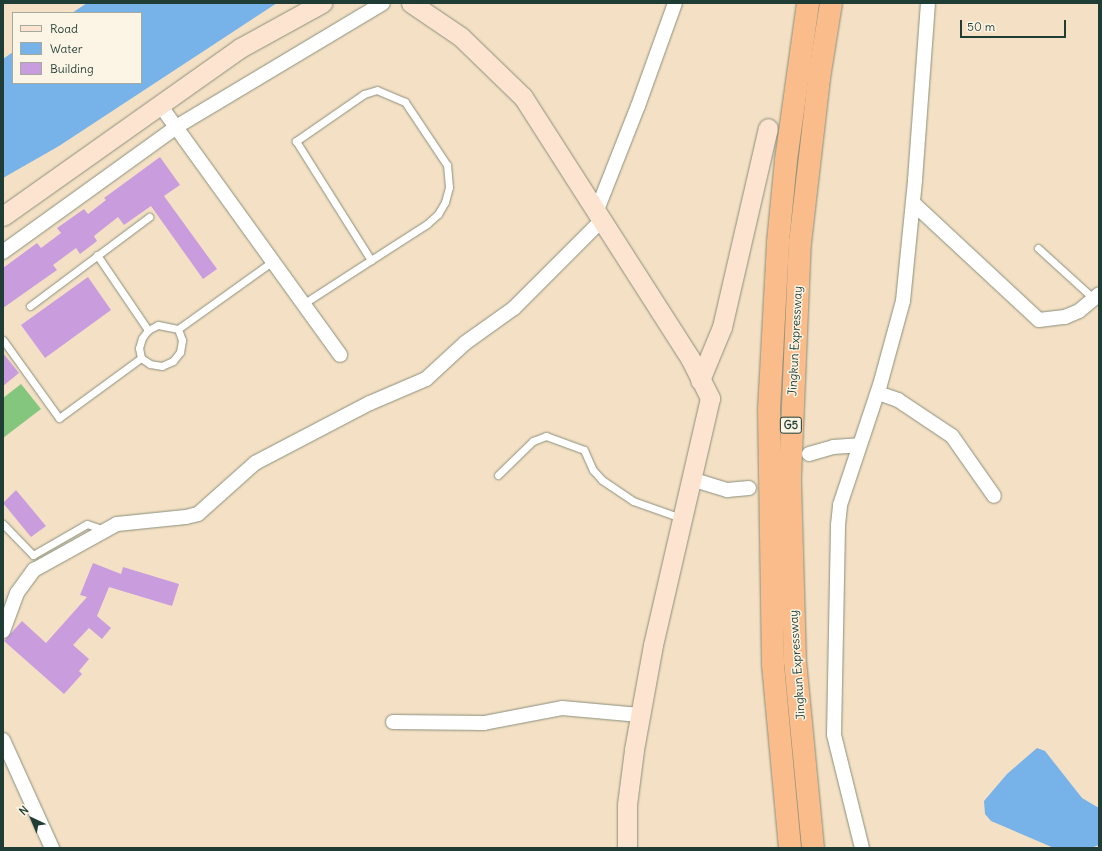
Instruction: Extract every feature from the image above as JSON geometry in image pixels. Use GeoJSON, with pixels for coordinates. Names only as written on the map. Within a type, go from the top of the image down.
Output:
{"type":"FeatureCollection","features":[{"type":"Feature","properties":{"kind":"highway","name":"Jingkun Expressway"},"geometry":{"type":"LineString","coordinates":[[790,848],[773,663],[769,410],[782,197],[808,3]]}},
{"type":"Feature","properties":{"kind":"highway","name":"Jingkun Expressway"},"geometry":{"type":"LineString","coordinates":[[812,848],[796,661],[790,477],[800,243],[819,78],[831,3]]}},
{"type":"Feature","properties":{"kind":"street"},"geometry":{"type":"LineString","coordinates":[[3,216],[240,48],[322,3]]}},
{"type":"Feature","properties":{"kind":"street"},"geometry":{"type":"LineString","coordinates":[[3,252],[176,127],[383,3]]}},
{"type":"Feature","properties":{"kind":"street"},"geometry":{"type":"LineString","coordinates":[[411,3],[461,37],[523,97],[600,214],[690,358],[710,398],[653,645],[640,715],[628,805],[627,848]]}},
{"type":"Feature","properties":{"kind":"street"},"geometry":{"type":"LineString","coordinates":[[3,631],[17,593],[34,570],[104,530],[121,523],[186,517],[198,514],[255,463],[370,403],[426,379],[465,343],[514,308],[600,214],[675,3]]}},
{"type":"Feature","properties":{"kind":"street"},"geometry":{"type":"LineString","coordinates":[[862,848],[836,748],[833,721],[838,525],[840,505],[878,392],[902,300],[913,203],[928,3]]}},
{"type":"Feature","properties":{"kind":"street"},"geometry":{"type":"LineString","coordinates":[[160,105],[340,355]]}},
{"type":"Feature","properties":{"kind":"street"},"geometry":{"type":"LineString","coordinates":[[700,380],[722,327],[768,128]]}},
{"type":"Feature","properties":{"kind":"street"},"geometry":{"type":"LineString","coordinates":[[913,203],[1035,318],[1048,320],[1065,317],[1079,311],[1096,297]]}},
{"type":"Feature","properties":{"kind":"street"},"geometry":{"type":"LineString","coordinates":[[878,392],[898,400],[952,436],[994,496]]}},
{"type":"Feature","properties":{"kind":"street"},"geometry":{"type":"LineString","coordinates":[[809,454],[833,447],[859,445]]}},
{"type":"Feature","properties":{"kind":"street"},"geometry":{"type":"LineString","coordinates":[[691,479],[727,490],[750,488]]}},
{"type":"Feature","properties":{"kind":"street"},"geometry":{"type":"LineString","coordinates":[[393,722],[484,723],[562,708],[640,715]]}},
{"type":"Feature","properties":{"kind":"street"},"geometry":{"type":"LineString","coordinates":[[3,740],[52,848]]}},
{"type":"Feature","properties":{"kind":"lane"},"geometry":{"type":"LineString","coordinates":[[303,304],[371,260],[438,214],[449,187],[447,165],[411,109],[398,97],[377,90],[364,94],[296,141],[371,260]]}},
{"type":"Feature","properties":{"kind":"lane"},"geometry":{"type":"LineString","coordinates":[[30,306],[148,217]]}},
{"type":"Feature","properties":{"kind":"lane"},"geometry":{"type":"LineString","coordinates":[[1038,248],[1096,297]]}},
{"type":"Feature","properties":{"kind":"lane"},"geometry":{"type":"LineString","coordinates":[[97,255],[148,330]]}},
{"type":"Feature","properties":{"kind":"lane"},"geometry":{"type":"LineString","coordinates":[[178,329],[182,340],[180,352],[173,361],[162,366],[150,364],[141,358],[139,348],[142,338],[148,330],[158,325],[178,329],[273,261]]}},
{"type":"Feature","properties":{"kind":"lane"},"geometry":{"type":"LineString","coordinates":[[3,340],[59,418],[141,358]]}},
{"type":"Feature","properties":{"kind":"lane"},"geometry":{"type":"LineString","coordinates":[[498,475],[533,441],[546,436],[584,450],[593,470],[602,480],[633,501],[682,518]]}},
{"type":"Feature","properties":{"kind":"lane"},"geometry":{"type":"LineString","coordinates":[[3,524],[33,555],[87,524],[104,530]]}},
{"type":"Feature","properties":{"kind":"green space"},"geometry":{"type":"Polygon","coordinates":[[[21,384],[41,409],[3,438],[3,398],[21,384]]]}},
{"type":"Feature","properties":{"kind":"water"},"geometry":{"type":"Polygon","coordinates":[[[87,3],[277,3],[59,146],[3,178],[3,59],[12,53],[12,84],[142,84],[142,12],[74,12],[87,3]]]}},
{"type":"Feature","properties":{"kind":"water"},"geometry":{"type":"Polygon","coordinates":[[[1037,748],[1045,751],[1082,798],[1099,808],[1099,845],[1091,848],[1054,848],[991,821],[985,814],[984,801],[1007,774],[1037,748]]]}},
{"type":"Feature","properties":{"kind":"building"},"geometry":{"type":"Polygon","coordinates":[[[160,157],[180,185],[164,196],[217,269],[203,279],[151,206],[124,225],[118,217],[94,236],[97,241],[80,254],[76,248],[53,265],[57,270],[3,308],[3,268],[37,243],[41,248],[61,233],[57,228],[84,209],[88,214],[106,200],[104,198],[160,157]]]}},
{"type":"Feature","properties":{"kind":"building"},"geometry":{"type":"Polygon","coordinates":[[[88,277],[111,310],[45,358],[21,325],[88,277]]]}},
{"type":"Feature","properties":{"kind":"building"},"geometry":{"type":"Polygon","coordinates":[[[3,353],[19,373],[3,386],[3,353]]]}},
{"type":"Feature","properties":{"kind":"building"},"geometry":{"type":"Polygon","coordinates":[[[16,490],[46,526],[31,537],[3,503],[16,490]]]}},
{"type":"Feature","properties":{"kind":"building"},"geometry":{"type":"Polygon","coordinates":[[[93,563],[121,574],[123,567],[179,584],[172,606],[109,587],[97,616],[111,628],[102,639],[89,628],[73,645],[89,659],[79,671],[82,674],[64,694],[4,641],[22,621],[46,643],[87,597],[80,595],[93,563]]]}}]}
